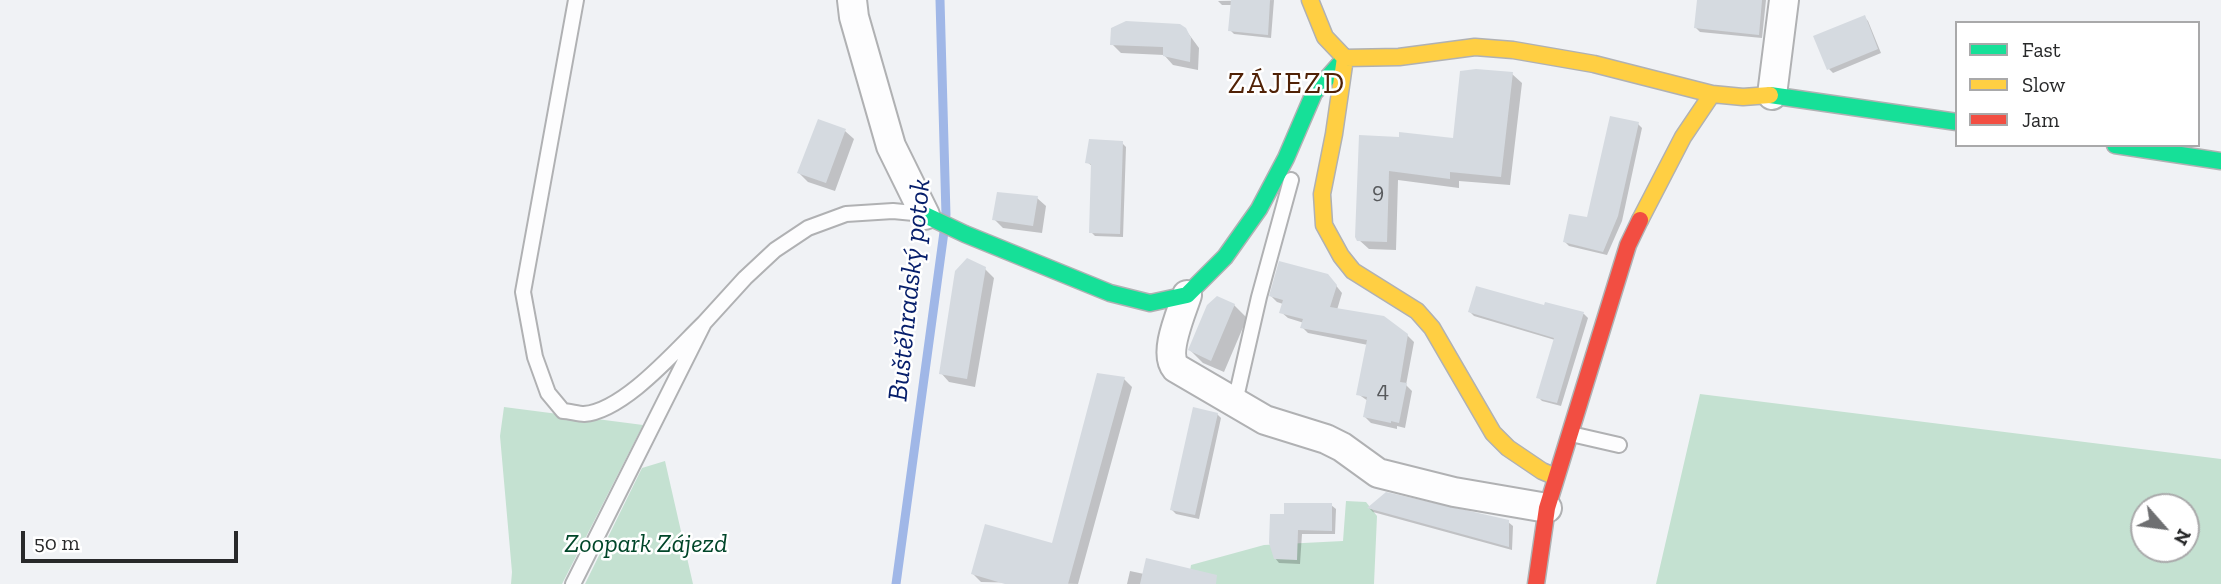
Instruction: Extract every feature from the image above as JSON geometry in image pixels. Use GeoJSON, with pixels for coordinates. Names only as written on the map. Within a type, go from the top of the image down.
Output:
{"type":"FeatureCollection","features":[{"type":"Feature","properties":{"kind":"street"},"geometry":{"type":"LineString","coordinates":[[852,0],[854,17],[891,146],[929,217],[1110,293],[1150,303],[1187,295],[1204,281],[1225,257],[1259,209],[1286,158],[1314,93],[1345,58],[1399,57],[1475,47],[1513,50],[1594,64],[1712,94],[1772,96],[1955,122]]}},
{"type":"Feature","properties":{"kind":"street"},"geometry":{"type":"LineString","coordinates":[[1310,0],[1325,37],[1345,58]]}},
{"type":"Feature","properties":{"kind":"street"},"geometry":{"type":"LineString","coordinates":[[1772,96],[1784,0]]}},
{"type":"Feature","properties":{"kind":"street"},"geometry":{"type":"LineString","coordinates":[[1345,58],[1322,194],[1324,225],[1341,256],[1353,271],[1417,311],[1432,328],[1493,433],[1508,448],[1542,471],[1556,477]]}},
{"type":"Feature","properties":{"kind":"street"},"geometry":{"type":"LineString","coordinates":[[1536,584],[1547,508],[1628,245],[1683,136],[1712,94]]}},
{"type":"Feature","properties":{"kind":"street"},"geometry":{"type":"LineString","coordinates":[[2128,147],[2221,161]]}},
{"type":"Feature","properties":{"kind":"street"},"geometry":{"type":"LineString","coordinates":[[1187,295],[1170,352],[1171,362],[1176,368],[1265,420],[1334,443],[1378,473],[1454,492],[1547,508]]}},
{"type":"Feature","properties":{"kind":"lane"},"geometry":{"type":"LineString","coordinates":[[576,0],[523,292],[535,357],[548,393],[563,411],[584,414],[612,406],[631,392],[704,323],[775,250],[808,228],[846,214],[893,211],[929,217]]}},
{"type":"Feature","properties":{"kind":"lane"},"geometry":{"type":"LineString","coordinates":[[1235,402],[1291,176],[1286,158]]}},
{"type":"Feature","properties":{"kind":"lane"},"geometry":{"type":"LineString","coordinates":[[573,584],[704,323]]}},
{"type":"Feature","properties":{"kind":"lane"},"geometry":{"type":"LineString","coordinates":[[1570,433],[1619,445]]}},
{"type":"Feature","properties":{"kind":"green space"},"geometry":{"type":"Polygon","coordinates":[[[1700,394],[2221,459],[2221,584],[1656,584],[1700,394]]]}},
{"type":"Feature","properties":{"kind":"green space"},"geometry":{"type":"Polygon","coordinates":[[[504,407],[643,425],[562,584],[511,584],[500,436],[504,407]]]}},
{"type":"Feature","properties":{"kind":"green space","name":"Zoopark Zájezd"},"geometry":{"type":"Polygon","coordinates":[[[665,461],[693,584],[585,584],[642,468],[665,461]]]}},
{"type":"Feature","properties":{"kind":"green space"},"geometry":{"type":"Polygon","coordinates":[[[1346,501],[1366,502],[1377,516],[1374,584],[1188,584],[1191,565],[1264,545],[1343,541],[1346,501]]]}},
{"type":"Feature","properties":{"kind":"building"},"geometry":{"type":"Polygon","coordinates":[[[1231,0],[1270,0],[1268,35],[1228,31],[1231,0]]]}},
{"type":"Feature","properties":{"kind":"building"},"geometry":{"type":"Polygon","coordinates":[[[1697,0],[1762,0],[1759,35],[1694,28],[1697,0]]]}},
{"type":"Feature","properties":{"kind":"building"},"geometry":{"type":"Polygon","coordinates":[[[1865,15],[1878,49],[1827,70],[1813,36],[1865,15]]]}},
{"type":"Feature","properties":{"kind":"building"},"geometry":{"type":"Polygon","coordinates":[[[1126,21],[1180,24],[1186,28],[1191,38],[1190,62],[1163,56],[1163,47],[1110,45],[1111,28],[1126,21]]]}},
{"type":"Feature","properties":{"kind":"building"},"geometry":{"type":"Polygon","coordinates":[[[1476,69],[1513,72],[1501,177],[1450,172],[1450,179],[1389,171],[1387,242],[1357,241],[1359,135],[1399,137],[1399,132],[1453,138],[1460,71],[1476,69]]]}},
{"type":"Feature","properties":{"kind":"building"},"geometry":{"type":"Polygon","coordinates":[[[1610,116],[1639,122],[1618,216],[1603,252],[1563,242],[1569,214],[1587,217],[1610,116]]]}},
{"type":"Feature","properties":{"kind":"building"},"geometry":{"type":"Polygon","coordinates":[[[818,119],[846,129],[826,183],[797,173],[818,119]]]}},
{"type":"Feature","properties":{"kind":"building"},"geometry":{"type":"Polygon","coordinates":[[[1089,139],[1123,141],[1120,234],[1089,233],[1091,164],[1085,163],[1089,139]]]}},
{"type":"Feature","properties":{"kind":"building"},"geometry":{"type":"Polygon","coordinates":[[[997,192],[1038,196],[1033,226],[992,220],[997,192]]]}},
{"type":"Feature","properties":{"kind":"building"},"geometry":{"type":"Polygon","coordinates":[[[967,258],[986,267],[967,379],[939,374],[955,271],[967,258]]]}},
{"type":"Feature","properties":{"kind":"building"},"geometry":{"type":"Polygon","coordinates":[[[1279,261],[1328,274],[1337,285],[1330,307],[1384,316],[1408,334],[1400,382],[1407,383],[1399,423],[1363,417],[1367,397],[1356,395],[1367,340],[1300,328],[1303,319],[1279,313],[1283,300],[1269,296],[1279,261]]]}},
{"type":"Feature","properties":{"kind":"building"},"geometry":{"type":"Polygon","coordinates":[[[1476,286],[1544,305],[1545,302],[1584,312],[1557,403],[1536,398],[1554,338],[1468,312],[1476,286]]]}},
{"type":"Feature","properties":{"kind":"building"},"geometry":{"type":"Polygon","coordinates":[[[1217,296],[1235,304],[1211,361],[1188,350],[1207,305],[1217,296]]]}},
{"type":"Feature","properties":{"kind":"building"},"geometry":{"type":"Polygon","coordinates":[[[1097,373],[1125,377],[1068,584],[1005,584],[971,574],[985,524],[1052,543],[1097,373]]]}},
{"type":"Feature","properties":{"kind":"building"},"geometry":{"type":"Polygon","coordinates":[[[1193,407],[1218,413],[1195,515],[1170,510],[1193,407]]]}},
{"type":"Feature","properties":{"kind":"building"},"geometry":{"type":"Polygon","coordinates":[[[1386,492],[1509,520],[1509,547],[1367,508],[1386,492]]]}},
{"type":"Feature","properties":{"kind":"building"},"geometry":{"type":"Polygon","coordinates":[[[1284,503],[1332,503],[1332,531],[1298,530],[1297,560],[1274,559],[1269,543],[1270,514],[1284,514],[1284,503]]]}},
{"type":"Feature","properties":{"kind":"building"},"geometry":{"type":"Polygon","coordinates":[[[1146,558],[1217,575],[1216,584],[1140,584],[1146,558]]]}},
{"type":"Feature","properties":{"kind":"waterway","name":"Buštěhradský potok"},"geometry":{"type":"LineString","coordinates":[[940,0],[946,215]]}},
{"type":"Feature","properties":{"kind":"waterway","name":"Buštěhradský potok"},"geometry":{"type":"LineString","coordinates":[[896,584],[944,232]]}},
{"type":"Feature","properties":{"kind":"traffic: fast"},"geometry":{"type":"LineString","coordinates":[[925,215],[1110,293],[1150,303],[1187,295],[1225,257],[1259,209],[1286,158],[1314,93],[1345,58]]}},
{"type":"Feature","properties":{"kind":"traffic: fast"},"geometry":{"type":"LineString","coordinates":[[1770,95],[1955,122]]}},
{"type":"Feature","properties":{"kind":"traffic: fast"},"geometry":{"type":"LineString","coordinates":[[2128,147],[2221,161]]}},
{"type":"Feature","properties":{"kind":"traffic: slow"},"geometry":{"type":"LineString","coordinates":[[1310,0],[1325,37],[1345,58],[1399,57],[1475,47],[1513,50],[1594,64],[1712,94],[1743,97],[1770,95]]}},
{"type":"Feature","properties":{"kind":"traffic: slow"},"geometry":{"type":"LineString","coordinates":[[1345,58],[1322,194],[1324,225],[1341,256],[1353,271],[1417,311],[1432,328],[1493,433],[1508,448],[1542,471],[1556,477]]}},
{"type":"Feature","properties":{"kind":"traffic: slow"},"geometry":{"type":"LineString","coordinates":[[1640,220],[1683,137],[1712,94]]}},
{"type":"Feature","properties":{"kind":"traffic: jam"},"geometry":{"type":"LineString","coordinates":[[1536,584],[1547,508],[1628,245],[1640,220]]}},
{"type":"Feature","properties":{"kind":"district","name":"ZÁJEZD"},"geometry":{"type":"Point","coordinates":[1287,84]}}]}
